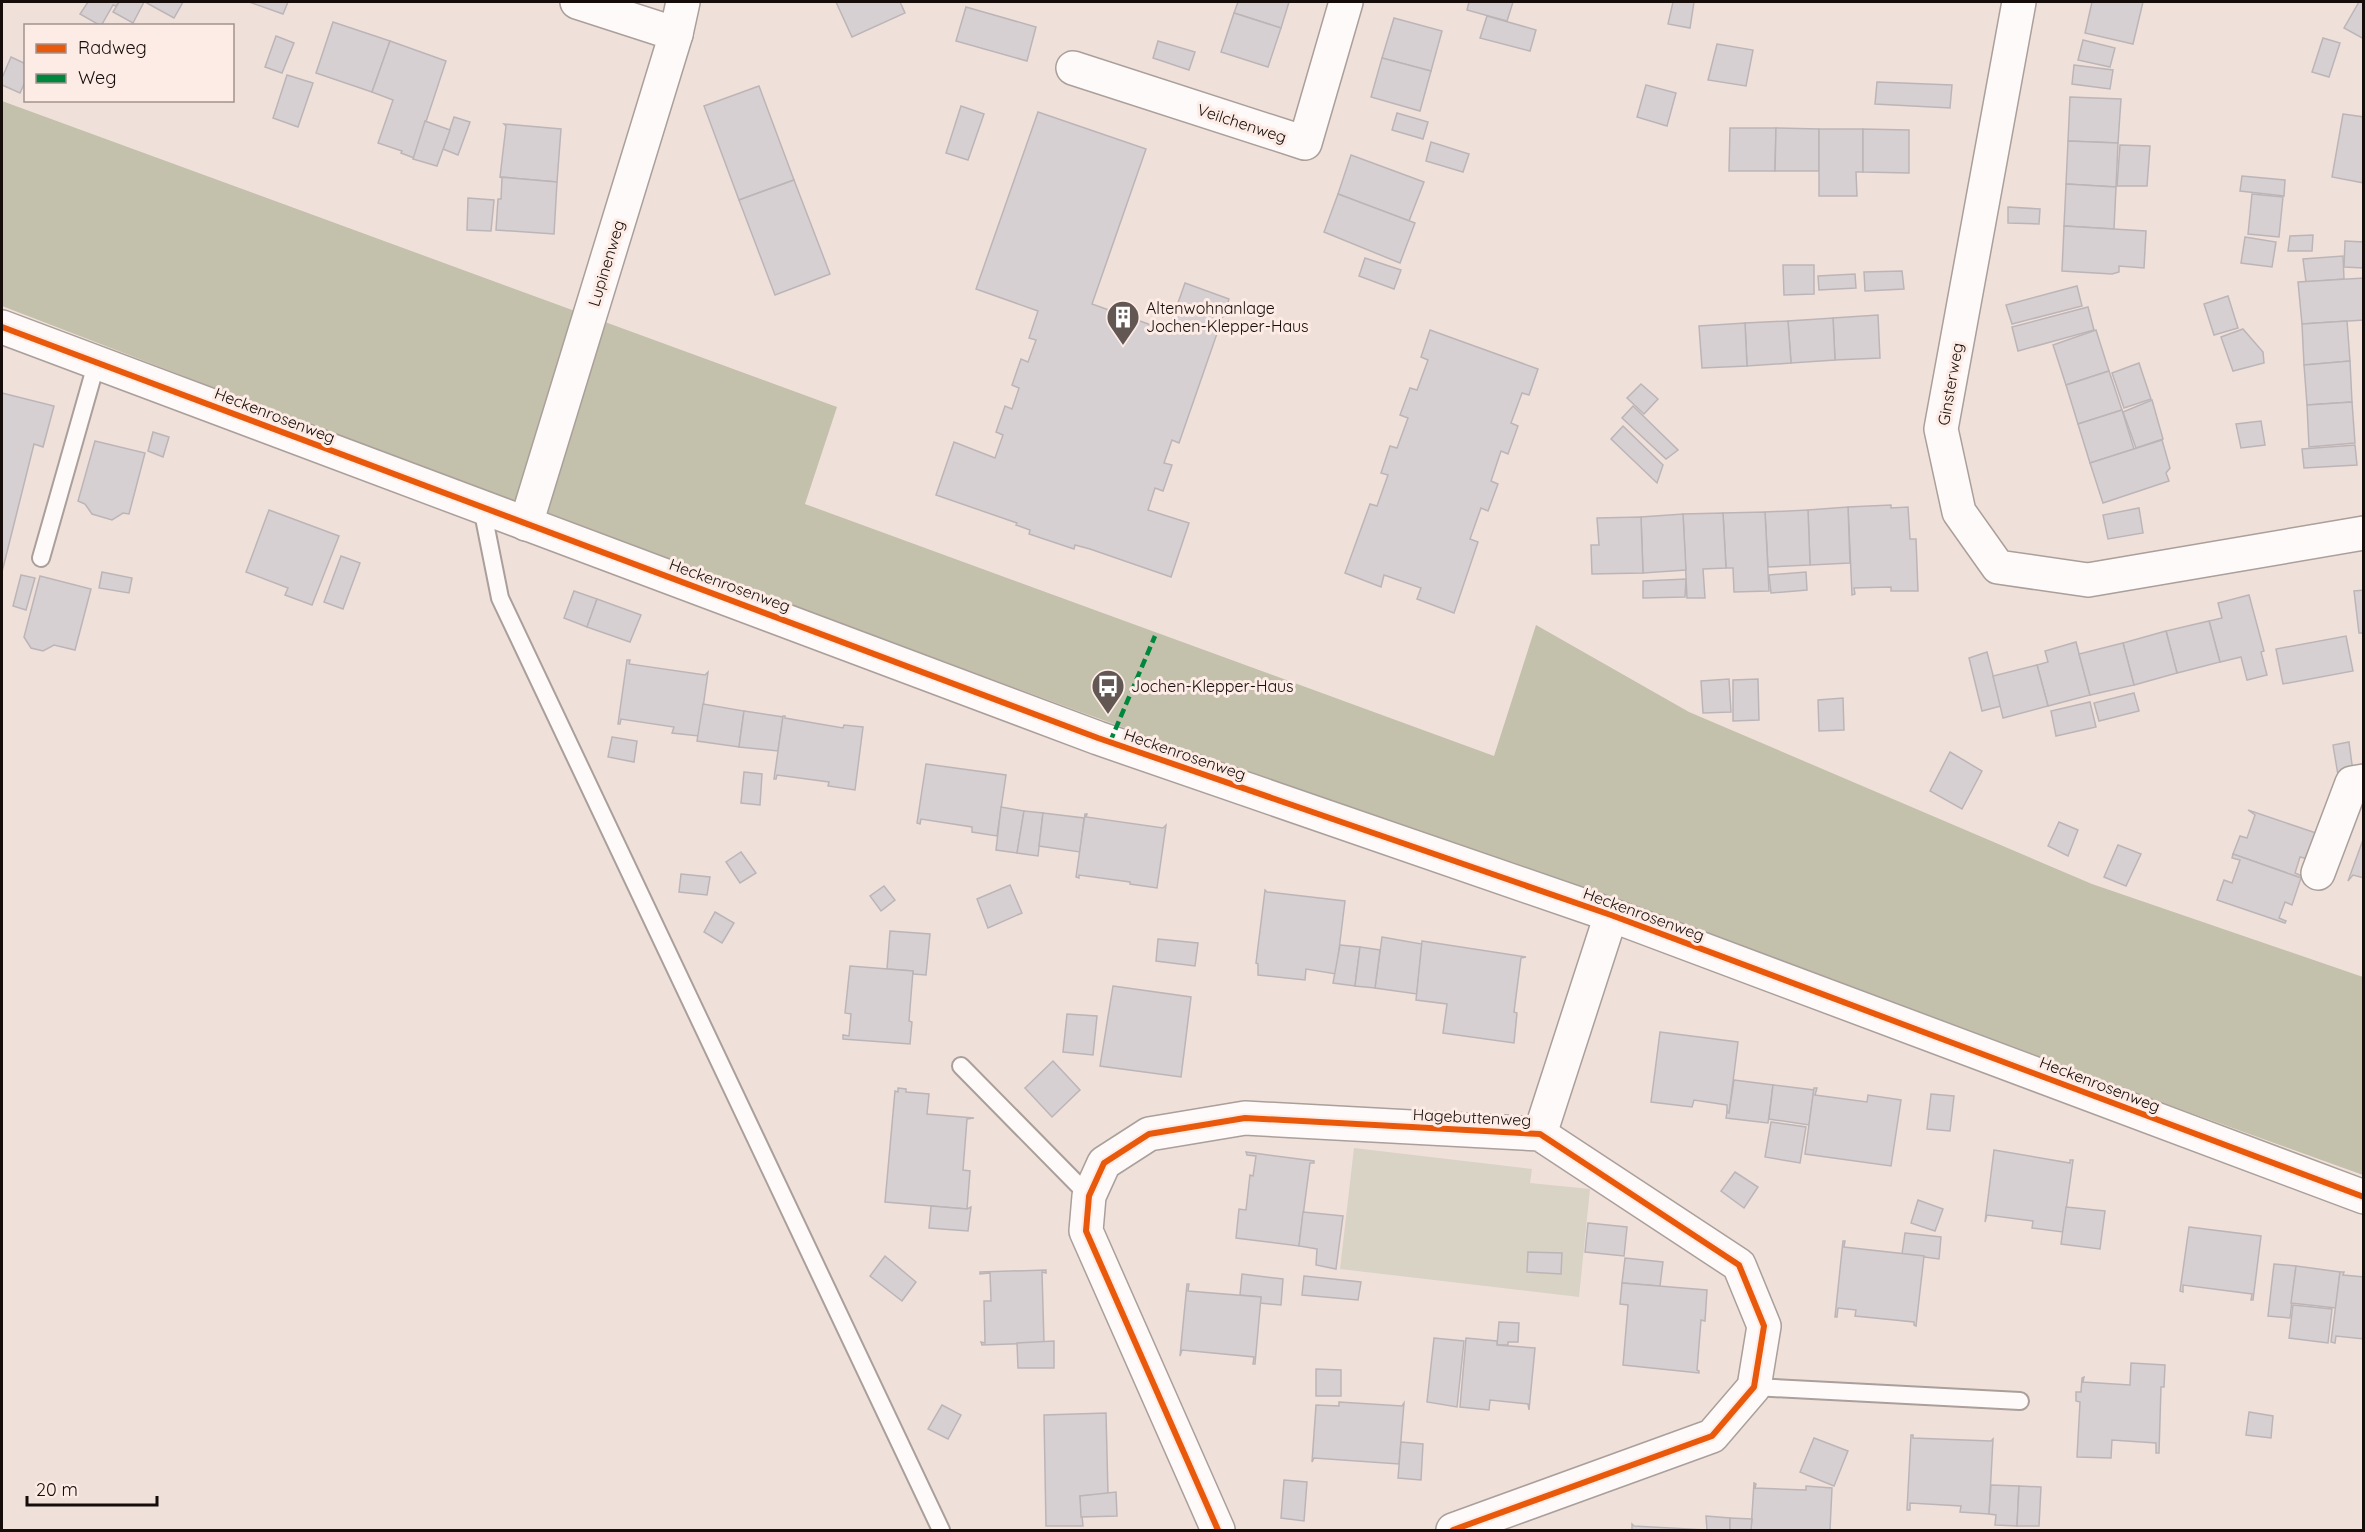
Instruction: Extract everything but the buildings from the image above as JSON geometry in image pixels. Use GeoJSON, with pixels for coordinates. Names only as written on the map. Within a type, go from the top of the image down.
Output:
{"type":"FeatureCollection","features":[{"type":"Feature","properties":{"kind":"street"},"geometry":{"type":"LineString","coordinates":[[577,2],[676,34]]}},
{"type":"Feature","properties":{"kind":"street","name":"Lupinenweg"},"geometry":{"type":"LineString","coordinates":[[526,524],[676,34],[683,2]]}},
{"type":"Feature","properties":{"kind":"street","name":"Veilchenweg"},"geometry":{"type":"LineString","coordinates":[[1073,68],[1305,143],[1346,2]]}},
{"type":"Feature","properties":{"kind":"street","name":"Ginsterweg"},"geometry":{"type":"LineString","coordinates":[[2019,2],[1941,429],[1959,512],[1998,567],[2088,580],[2364,533]]}},
{"type":"Feature","properties":{"kind":"street","name":"Heckenrosenweg"},"geometry":{"type":"LineString","coordinates":[[2,327],[1098,738],[1611,915],[2364,1197]]}},
{"type":"Feature","properties":{"kind":"street"},"geometry":{"type":"LineString","coordinates":[[2318,873],[2352,783],[2364,781]]}},
{"type":"Feature","properties":{"kind":"street","name":"Hagebuttenweg"},"geometry":{"type":"LineString","coordinates":[[1540,1134],[1611,915]]}},
{"type":"Feature","properties":{"kind":"street","name":"Hagebuttenweg"},"geometry":{"type":"LineString","coordinates":[[1218,1530],[1086,1231],[1089,1196],[1104,1163],[1149,1134],[1245,1118],[1540,1134],[1739,1265],[1764,1326],[1754,1387]]}},
{"type":"Feature","properties":{"kind":"street"},"geometry":{"type":"LineString","coordinates":[[1452,1530],[1712,1436],[1754,1387]]}},
{"type":"Feature","properties":{"kind":"lane"},"geometry":{"type":"LineString","coordinates":[[41,558],[97,361]]}},
{"type":"Feature","properties":{"kind":"lane"},"geometry":{"type":"LineString","coordinates":[[483,508],[500,598],[941,1530]]}},
{"type":"Feature","properties":{"kind":"lane"},"geometry":{"type":"LineString","coordinates":[[961,1066],[1089,1196]]}},
{"type":"Feature","properties":{"kind":"lane"},"geometry":{"type":"LineString","coordinates":[[1754,1387],[2020,1401]]}},
{"type":"Feature","properties":{"kind":"shaded area"},"geometry":{"type":"Polygon","coordinates":[[[2,101],[837,407],[805,504],[1494,756],[1536,625],[1689,712],[2092,884],[2363,977],[2363,1175],[1078,711],[440,475],[2,306],[2,101]]]}},
{"type":"Feature","properties":{"kind":"shaded area"},"geometry":{"type":"Polygon","coordinates":[[[1354,1148],[1532,1169],[1530,1183],[1590,1189],[1579,1297],[1340,1269],[1354,1148]]]}},
{"type":"Feature","properties":{"kind":"marked path"},"geometry":{"type":"LineString","coordinates":[[1110,742],[1155,636]]}},
{"type":"Feature","properties":{"kind":"cycle path"},"geometry":{"type":"LineString","coordinates":[[2,327],[1098,738],[1611,915],[2364,1197]]}},
{"type":"Feature","properties":{"kind":"cycle path"},"geometry":{"type":"LineString","coordinates":[[1218,1530],[1086,1231],[1089,1196],[1104,1163],[1149,1134],[1245,1118],[1540,1134],[1739,1265],[1764,1326],[1754,1387],[1712,1436],[1453,1530]]}},
{"type":"Feature","properties":{"kind":"place","name":"Altenwohnanlage Jochen-Klepper-Haus"},"geometry":{"type":"Point","coordinates":[1123,346]}},
{"type":"Feature","properties":{"kind":"place","name":"Jochen-Klepper-Haus"},"geometry":{"type":"Point","coordinates":[1108,715]}}]}
